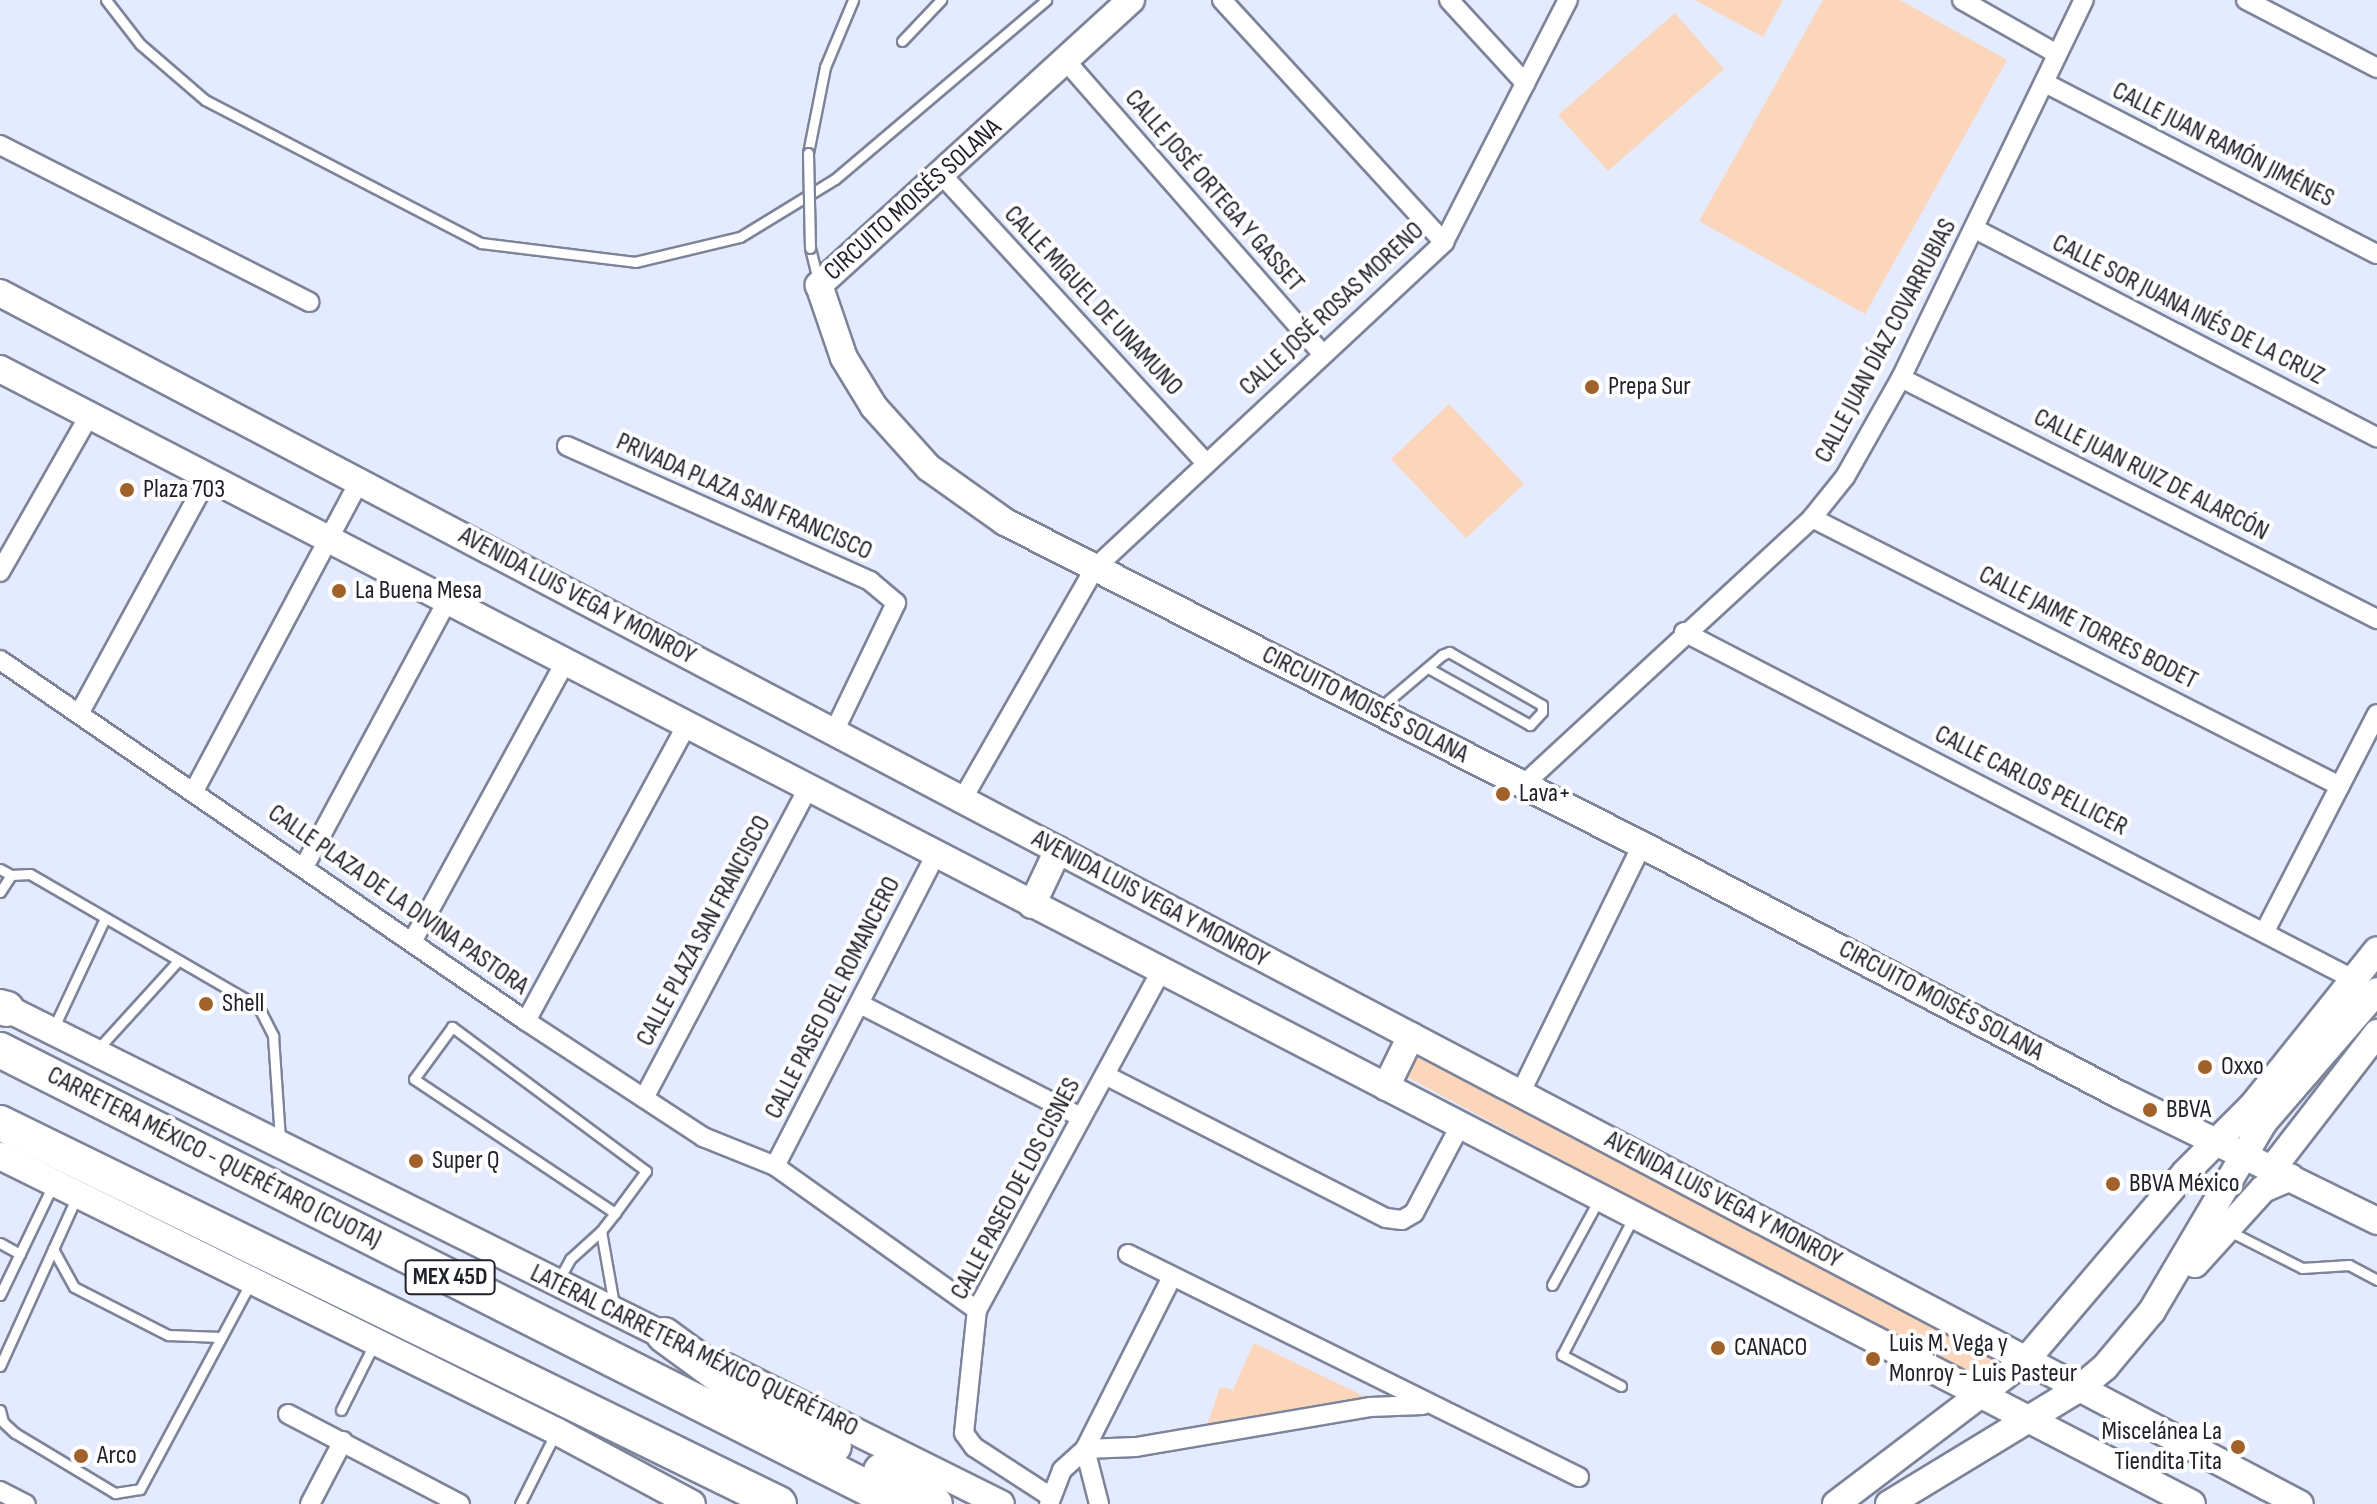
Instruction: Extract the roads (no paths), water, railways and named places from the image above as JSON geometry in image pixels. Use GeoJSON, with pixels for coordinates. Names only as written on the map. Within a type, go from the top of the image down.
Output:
{"type":"FeatureCollection","features":[{"type":"Feature","properties":{"kind":"highway","name":"CARRETERA MÉXICO - QUERÉTARO (CUOTA)"},"geometry":{"type":"LineString","coordinates":[[0,1050],[899,1504]]}},
{"type":"Feature","properties":{"kind":"highway","name":"MEX 45D"},"geometry":{"type":"LineString","coordinates":[[0,1123],[779,1504]]}},
{"type":"Feature","properties":{"kind":"highway"},"geometry":{"type":"LineString","coordinates":[[664,1335],[761,1406],[935,1504]]}},
{"type":"Feature","properties":{"kind":"main road","name":"CIRCUITO MOISÉS SOLANA"},"geometry":{"type":"LineString","coordinates":[[1131,0],[819,285],[844,358],[874,407],[920,459],[965,498],[1095,568],[2377,1221]]}},
{"type":"Feature","properties":{"kind":"main road","name":"AVENIDA LUIS VEGA Y MONROY"},"geometry":{"type":"LineString","coordinates":[[0,293],[2300,1504]]}},
{"type":"Feature","properties":{"kind":"main road","name":"AVENIDA LUIS VEGA Y MONROY"},"geometry":{"type":"LineString","coordinates":[[0,369],[2192,1504]]}},
{"type":"Feature","properties":{"kind":"main road"},"geometry":{"type":"LineString","coordinates":[[1032,905],[1058,850]]}},
{"type":"Feature","properties":{"kind":"main road"},"geometry":{"type":"LineString","coordinates":[[1836,1504],[2026,1360],[2217,1142],[2377,950]]}},
{"type":"Feature","properties":{"kind":"main road"},"geometry":{"type":"LineString","coordinates":[[2152,1311],[2241,1154],[2377,991]]}},
{"type":"Feature","properties":{"kind":"main road","name":"LATERAL CARRETERA MÉXICO QUERÉTARO"},"geometry":{"type":"LineString","coordinates":[[2,1007],[280,1148],[1001,1504]]}},
{"type":"Feature","properties":{"kind":"main road"},"geometry":{"type":"LineString","coordinates":[[1889,1504],[2080,1388],[2281,1173],[2377,1033]]}},
{"type":"Feature","properties":{"kind":"main road"},"geometry":{"type":"LineString","coordinates":[[1386,1087],[1411,1036]]}},
{"type":"Feature","properties":{"kind":"main road"},"geometry":{"type":"LineString","coordinates":[[0,1156],[79,1193],[250,1283],[376,1341],[556,1431],[692,1504]]}},
{"type":"Feature","properties":{"kind":"street"},"geometry":{"type":"LineString","coordinates":[[1222,0],[1444,242]]}},
{"type":"Feature","properties":{"kind":"street"},"geometry":{"type":"LineString","coordinates":[[1449,0],[1525,83]]}},
{"type":"Feature","properties":{"kind":"street","name":"CALLE JOSÉ ROSAS MORENO"},"geometry":{"type":"LineString","coordinates":[[962,800],[1095,568],[1444,242],[1568,0]]}},
{"type":"Feature","properties":{"kind":"street"},"geometry":{"type":"LineString","coordinates":[[1962,0],[2057,54]]}},
{"type":"Feature","properties":{"kind":"street","name":"CALLE JUAN DÍAZ COVARRUBIAS"},"geometry":{"type":"LineString","coordinates":[[1523,785],[1684,632],[1812,518],[1845,477],[1901,378],[2084,0]]}},
{"type":"Feature","properties":{"kind":"street"},"geometry":{"type":"LineString","coordinates":[[2246,0],[2377,68]]}},
{"type":"Feature","properties":{"kind":"street","name":"CALLE JOSÉ ORTEGA Y GASSET"},"geometry":{"type":"LineString","coordinates":[[1066,61],[1323,355]]}},
{"type":"Feature","properties":{"kind":"street","name":"CALLE JUAN RAMÓN JIMÉNES"},"geometry":{"type":"LineString","coordinates":[[2045,83],[2377,254]]}},
{"type":"Feature","properties":{"kind":"street"},"geometry":{"type":"LineString","coordinates":[[0,145],[309,302]]}},
{"type":"Feature","properties":{"kind":"street","name":"CALLE MIGUEL DE UNAMUNO"},"geometry":{"type":"LineString","coordinates":[[942,175],[1206,463]]}},
{"type":"Feature","properties":{"kind":"street","name":"CALLE SOR JUANA INÉS DE LA CRUZ"},"geometry":{"type":"LineString","coordinates":[[1975,229],[2377,437]]}},
{"type":"Feature","properties":{"kind":"street","name":"CALLE JUAN RUIZ DE ALARCÓN"},"geometry":{"type":"LineString","coordinates":[[1901,378],[2377,619]]}},
{"type":"Feature","properties":{"kind":"street"},"geometry":{"type":"LineString","coordinates":[[0,572],[89,416]]}},
{"type":"Feature","properties":{"kind":"street","name":"PRIVADA PLAZA SAN FRANCISCO"},"geometry":{"type":"LineString","coordinates":[[567,446],[870,581],[896,603],[834,732]]}},
{"type":"Feature","properties":{"kind":"street"},"geometry":{"type":"LineString","coordinates":[[79,714],[208,477]]}},
{"type":"Feature","properties":{"kind":"street"},"geometry":{"type":"LineString","coordinates":[[194,791],[331,540],[359,482]]}},
{"type":"Feature","properties":{"kind":"street","name":"CALLE JAIME TORRES BODET"},"geometry":{"type":"LineString","coordinates":[[1812,518],[2340,786]]}},
{"type":"Feature","properties":{"kind":"street"},"geometry":{"type":"LineString","coordinates":[[304,867],[447,601]]}},
{"type":"Feature","properties":{"kind":"street","name":"CALLE CARLOS PELLICER"},"geometry":{"type":"LineString","coordinates":[[1684,632],[2353,979]]}},
{"type":"Feature","properties":{"kind":"street","name":"CALLE PLAZA DE LA DIVINA PASTORA"},"geometry":{"type":"LineString","coordinates":[[0,660],[526,1021],[703,1137],[775,1166],[977,1310]]}},
{"type":"Feature","properties":{"kind":"street"},"geometry":{"type":"LineString","coordinates":[[412,942],[565,662]]}},
{"type":"Feature","properties":{"kind":"street"},"geometry":{"type":"LineString","coordinates":[[2265,931],[2377,714]]}},
{"type":"Feature","properties":{"kind":"street"},"geometry":{"type":"LineString","coordinates":[[526,1021],[687,725]]}},
{"type":"Feature","properties":{"kind":"street","name":"CALLE PLAZA SAN FRANCISCO"},"geometry":{"type":"LineString","coordinates":[[644,1098],[809,787]]}},
{"type":"Feature","properties":{"kind":"street"},"geometry":{"type":"LineString","coordinates":[[1520,1094],[1642,845]]}},
{"type":"Feature","properties":{"kind":"street","name":"CALLE PASEO DEL ROMANCERO"},"geometry":{"type":"LineString","coordinates":[[775,1166],[862,1005],[936,854]]}},
{"type":"Feature","properties":{"kind":"street","name":"CALLE PASEO DE LOS CISNES"},"geometry":{"type":"LineString","coordinates":[[1050,1500],[974,1447],[964,1433],[977,1310],[1161,971]]}},
{"type":"Feature","properties":{"kind":"street"},"geometry":{"type":"LineString","coordinates":[[862,1005],[1081,1117]]}},
{"type":"Feature","properties":{"kind":"street"},"geometry":{"type":"LineString","coordinates":[[1105,1075],[1386,1218],[1402,1220],[1414,1213],[1461,1124]]}},
{"type":"Feature","properties":{"kind":"street"},"geometry":{"type":"LineString","coordinates":[[1128,1254],[1425,1405],[1579,1477]]}},
{"type":"Feature","properties":{"kind":"street"},"geometry":{"type":"LineString","coordinates":[[1050,1500],[1062,1470],[1085,1449],[1172,1277]]}},
{"type":"Feature","properties":{"kind":"street"},"geometry":{"type":"LineString","coordinates":[[1085,1449],[1136,1447],[1370,1407],[1425,1405]]}},
{"type":"Feature","properties":{"kind":"street"},"geometry":{"type":"LineString","coordinates":[[288,1414],[460,1504]]}},
{"type":"Feature","properties":{"kind":"street"},"geometry":{"type":"LineString","coordinates":[[310,1504],[343,1441]]}},
{"type":"Feature","properties":{"kind":"street"},"geometry":{"type":"LineString","coordinates":[[1085,1449],[1099,1504]]}},
{"type":"Feature","properties":{"kind":"street"},"geometry":{"type":"LineString","coordinates":[[0,1491],[26,1504]]}},
{"type":"Feature","properties":{"kind":"lane"},"geometry":{"type":"LineString","coordinates":[[106,0],[140,44],[205,100],[452,229],[481,243],[635,262],[740,237],[835,179],[1046,0]]}},
{"type":"Feature","properties":{"kind":"lane"},"geometry":{"type":"LineString","coordinates":[[819,285],[810,248],[808,153],[825,67],[853,0]]}},
{"type":"Feature","properties":{"kind":"lane"},"geometry":{"type":"LineString","coordinates":[[902,41],[941,0]]}},
{"type":"Feature","properties":{"kind":"lane"},"geometry":{"type":"LineString","coordinates":[[1379,712],[1442,655],[1456,655],[1542,705],[1542,712],[1530,725],[1428,668]]}},
{"type":"Feature","properties":{"kind":"lane"},"geometry":{"type":"LineString","coordinates":[[0,869],[11,875],[30,874],[264,1011],[273,1036],[280,1148]]}},
{"type":"Feature","properties":{"kind":"lane"},"geometry":{"type":"LineString","coordinates":[[0,892],[11,875]]}},
{"type":"Feature","properties":{"kind":"lane"},"geometry":{"type":"LineString","coordinates":[[52,1030],[105,918]]}},
{"type":"Feature","properties":{"kind":"lane"},"geometry":{"type":"LineString","coordinates":[[96,1052],[177,962]]}},
{"type":"Feature","properties":{"kind":"lane"},"geometry":{"type":"LineString","coordinates":[[556,1284],[570,1259],[601,1231],[615,1213],[646,1171],[452,1027],[414,1079],[615,1213]]}},
{"type":"Feature","properties":{"kind":"lane"},"geometry":{"type":"LineString","coordinates":[[0,1295],[54,1182]]}},
{"type":"Feature","properties":{"kind":"lane"},"geometry":{"type":"LineString","coordinates":[[0,1366],[79,1193]]}},
{"type":"Feature","properties":{"kind":"lane"},"geometry":{"type":"LineString","coordinates":[[1552,1285],[1600,1196]]}},
{"type":"Feature","properties":{"kind":"lane"},"geometry":{"type":"LineString","coordinates":[[1621,1386],[1562,1355],[1635,1214]]}},
{"type":"Feature","properties":{"kind":"lane"},"geometry":{"type":"LineString","coordinates":[[2226,1229],[2302,1268],[2349,1265],[2377,1280]]}},
{"type":"Feature","properties":{"kind":"lane"},"geometry":{"type":"LineString","coordinates":[[601,1231],[616,1313]]}},
{"type":"Feature","properties":{"kind":"lane"},"geometry":{"type":"LineString","coordinates":[[0,1243],[20,1254]]}},
{"type":"Feature","properties":{"kind":"lane"},"geometry":{"type":"LineString","coordinates":[[53,1249],[74,1287],[168,1335],[221,1337]]}},
{"type":"Feature","properties":{"kind":"lane"},"geometry":{"type":"LineString","coordinates":[[0,1410],[3,1422],[15,1433],[115,1493],[129,1494],[140,1489],[250,1283]]}},
{"type":"Feature","properties":{"kind":"lane"},"geometry":{"type":"LineString","coordinates":[[341,1410],[376,1341]]}},
{"type":"Feature","properties":{"kind":"lane"},"geometry":{"type":"LineString","coordinates":[[520,1504],[556,1431]]}},
{"type":"Feature","properties":{"kind":"place","name":"Prepa Sur"},"geometry":{"type":"Point","coordinates":[1592,387]}},
{"type":"Feature","properties":{"kind":"place","name":"Plaza 703"},"geometry":{"type":"Point","coordinates":[127,490]}},
{"type":"Feature","properties":{"kind":"place","name":"La Buena Mesa"},"geometry":{"type":"Point","coordinates":[339,591]}},
{"type":"Feature","properties":{"kind":"place","name":"Lava+"},"geometry":{"type":"Point","coordinates":[1503,794]}},
{"type":"Feature","properties":{"kind":"place","name":"Shell"},"geometry":{"type":"Point","coordinates":[206,1004]}},
{"type":"Feature","properties":{"kind":"place","name":"Oxxo"},"geometry":{"type":"Point","coordinates":[2205,1067]}},
{"type":"Feature","properties":{"kind":"place","name":"BBVA"},"geometry":{"type":"Point","coordinates":[2150,1110]}},
{"type":"Feature","properties":{"kind":"place","name":"Super Q"},"geometry":{"type":"Point","coordinates":[416,1161]}},
{"type":"Feature","properties":{"kind":"place","name":"BBVA México"},"geometry":{"type":"Point","coordinates":[2113,1184]}},
{"type":"Feature","properties":{"kind":"place","name":"CANACO"},"geometry":{"type":"Point","coordinates":[1718,1348]}},
{"type":"Feature","properties":{"kind":"place","name":"Luis M. Vega y Monroy - Luis Pasteur"},"geometry":{"type":"Point","coordinates":[1873,1359]}},
{"type":"Feature","properties":{"kind":"place","name":"Miscelánea La Tiendita Tita"},"geometry":{"type":"Point","coordinates":[2238,1447]}},
{"type":"Feature","properties":{"kind":"place","name":"Arco"},"geometry":{"type":"Point","coordinates":[81,1456]}}]}
